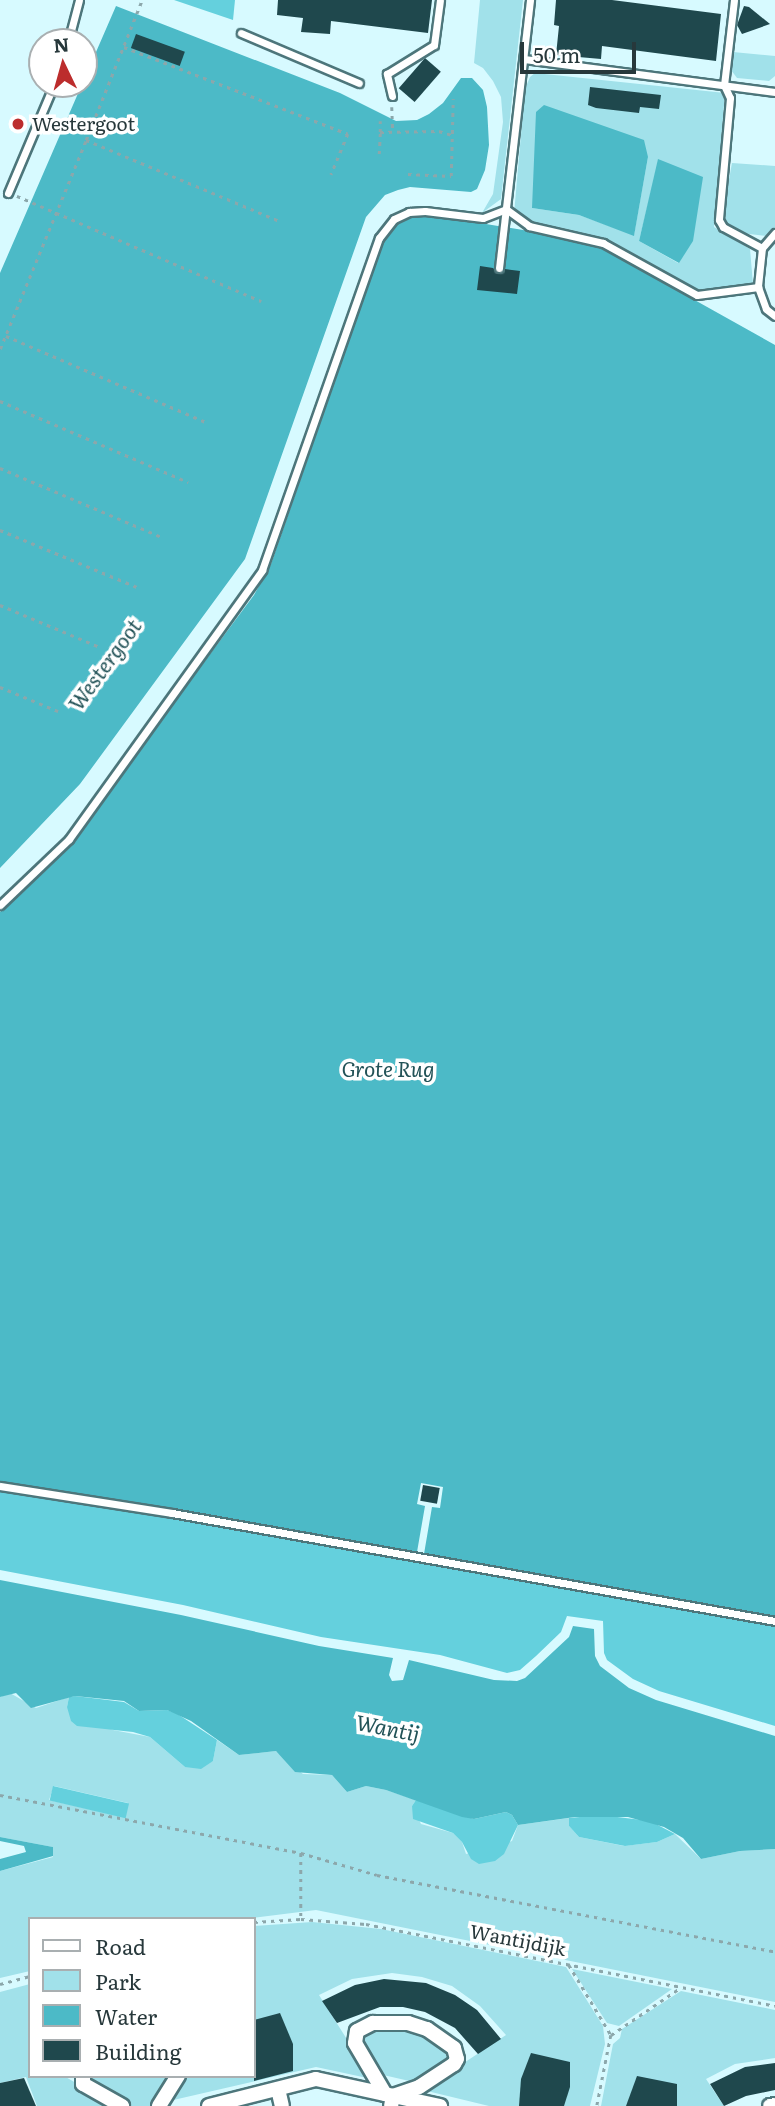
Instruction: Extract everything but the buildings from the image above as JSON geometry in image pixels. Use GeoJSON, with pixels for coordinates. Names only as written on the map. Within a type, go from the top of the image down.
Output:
{"type":"FeatureCollection","features":[{"type":"Feature","properties":{"kind":"street"},"geometry":{"type":"LineString","coordinates":[[408,2023],[427,2029],[454,2049],[457,2059],[454,2064],[419,2087],[390,2099],[355,2043],[357,2031],[373,2024],[408,2023]]}},
{"type":"Feature","properties":{"kind":"street"},"geometry":{"type":"LineString","coordinates":[[83,2078],[83,2084],[122,2106]]}},
{"type":"Feature","properties":{"kind":"street"},"geometry":{"type":"LineString","coordinates":[[159,2106],[177,2078]]}},
{"type":"Feature","properties":{"kind":"street"},"geometry":{"type":"LineString","coordinates":[[209,2106],[316,2079],[390,2099],[440,2106]]}},
{"type":"Feature","properties":{"kind":"street"},"geometry":{"type":"LineString","coordinates":[[278,2089],[282,2106]]}},
{"type":"Feature","properties":{"kind":"street"},"geometry":{"type":"LineString","coordinates":[[770,2106],[775,2105]]}},
{"type":"Feature","properties":{"kind":"lane"},"geometry":{"type":"LineString","coordinates":[[72,28],[79,0]]}},
{"type":"Feature","properties":{"kind":"lane"},"geometry":{"type":"LineString","coordinates":[[391,96],[387,74],[434,45],[440,0]]}},
{"type":"Feature","properties":{"kind":"lane"},"geometry":{"type":"LineString","coordinates":[[499,268],[530,0]]}},
{"type":"Feature","properties":{"kind":"lane"},"geometry":{"type":"LineString","coordinates":[[734,0],[724,85],[730,98],[719,220],[723,227],[761,248]]}},
{"type":"Feature","properties":{"kind":"lane"},"geometry":{"type":"LineString","coordinates":[[241,33],[359,83]]}},
{"type":"Feature","properties":{"kind":"lane"},"geometry":{"type":"LineString","coordinates":[[524,59],[775,92]]}},
{"type":"Feature","properties":{"kind":"lane"},"geometry":{"type":"LineString","coordinates":[[8,193],[48,98]]}},
{"type":"Feature","properties":{"kind":"lane"},"geometry":{"type":"LineString","coordinates":[[506,209],[529,226],[603,243],[697,295],[758,287]]}},
{"type":"Feature","properties":{"kind":"lane"},"geometry":{"type":"LineString","coordinates":[[0,905],[69,839],[262,570],[383,231],[394,219],[409,212],[433,211],[483,218],[506,209]]}},
{"type":"Feature","properties":{"kind":"lane"},"geometry":{"type":"LineString","coordinates":[[775,233],[761,248],[758,287],[766,309],[775,316]]}},
{"type":"Feature","properties":{"kind":"lane"},"geometry":{"type":"LineString","coordinates":[[0,1486],[172,1513],[775,1620]]}},
{"type":"Feature","properties":{"kind":"path"},"geometry":{"type":"LineString","coordinates":[[0,349],[142,0]]}},
{"type":"Feature","properties":{"kind":"path"},"geometry":{"type":"LineString","coordinates":[[124,47],[348,134],[331,175]]}},
{"type":"Feature","properties":{"kind":"path"},"geometry":{"type":"LineString","coordinates":[[391,96],[393,132]]}},
{"type":"Feature","properties":{"kind":"path"},"geometry":{"type":"LineString","coordinates":[[451,182],[453,99]]}},
{"type":"Feature","properties":{"kind":"path"},"geometry":{"type":"LineString","coordinates":[[379,154],[380,121]]}},
{"type":"Feature","properties":{"kind":"path"},"geometry":{"type":"LineString","coordinates":[[380,132],[439,131],[452,135]]}},
{"type":"Feature","properties":{"kind":"path"},"geometry":{"type":"LineString","coordinates":[[86,140],[282,222]]}},
{"type":"Feature","properties":{"kind":"path"},"geometry":{"type":"LineString","coordinates":[[408,174],[451,176]]}},
{"type":"Feature","properties":{"kind":"path"},"geometry":{"type":"LineString","coordinates":[[23,199],[261,301]]}},
{"type":"Feature","properties":{"kind":"path"},"geometry":{"type":"LineString","coordinates":[[6,336],[208,424]]}},
{"type":"Feature","properties":{"kind":"path"},"geometry":{"type":"LineString","coordinates":[[0,401],[188,482]]}},
{"type":"Feature","properties":{"kind":"path"},"geometry":{"type":"LineString","coordinates":[[0,468],[162,537]]}},
{"type":"Feature","properties":{"kind":"path"},"geometry":{"type":"LineString","coordinates":[[0,530],[139,588]]}},
{"type":"Feature","properties":{"kind":"path"},"geometry":{"type":"LineString","coordinates":[[0,605],[100,647]]}},
{"type":"Feature","properties":{"kind":"path"},"geometry":{"type":"LineString","coordinates":[[0,687],[58,711]]}},
{"type":"Feature","properties":{"kind":"path"},"geometry":{"type":"LineString","coordinates":[[0,1796],[301,1853],[377,1875],[775,1952]]}},
{"type":"Feature","properties":{"kind":"path"},"geometry":{"type":"LineString","coordinates":[[301,1853],[301,1919]]}},
{"type":"Feature","properties":{"kind":"path","name":"Wantijdijk"},"geometry":{"type":"LineString","coordinates":[[256,1922],[301,1919],[366,1924],[775,2007]]}},
{"type":"Feature","properties":{"kind":"path"},"geometry":{"type":"LineString","coordinates":[[569,1965],[611,2035],[597,2106]]}},
{"type":"Feature","properties":{"kind":"path"},"geometry":{"type":"LineString","coordinates":[[0,1984],[28,1977]]}},
{"type":"Feature","properties":{"kind":"path"},"geometry":{"type":"LineString","coordinates":[[611,2035],[680,1988]]}},
{"type":"Feature","properties":{"kind":"green space"},"geometry":{"type":"Polygon","coordinates":[[[480,0],[523,0],[501,199],[482,213],[493,194],[503,122],[501,97],[483,68],[474,63],[480,0]]]}},
{"type":"Feature","properties":{"kind":"green space"},"geometry":{"type":"Polygon","coordinates":[[[733,52],[775,56],[775,76],[769,81],[737,78],[731,70],[733,52]]]}},
{"type":"Feature","properties":{"kind":"green space"},"geometry":{"type":"Polygon","coordinates":[[[535,73],[725,93],[714,227],[750,249],[753,284],[700,291],[602,241],[526,223],[514,214],[525,89],[530,77],[535,73]],[[648,157],[532,208],[579,215],[634,235],[648,157]],[[659,159],[639,241],[679,263],[659,159]]]}},
{"type":"Feature","properties":{"kind":"green space"},"geometry":{"type":"Polygon","coordinates":[[[732,163],[775,166],[775,228],[767,236],[741,233],[726,224],[724,207],[732,163]]]}},
{"type":"Feature","properties":{"kind":"green space"},"geometry":{"type":"Polygon","coordinates":[[[10,1693],[36,1708],[69,1697],[67,1707],[113,1730],[150,1737],[185,1767],[213,1761],[217,1740],[239,1755],[276,1751],[303,1774],[332,1775],[347,1792],[366,1786],[416,1800],[412,1806],[421,1824],[453,1833],[462,1842],[466,1854],[512,1841],[518,1825],[569,1818],[569,1826],[579,1837],[624,1846],[657,1842],[675,1834],[701,1859],[740,1851],[775,1849],[775,2002],[316,1910],[256,1918],[28,1917],[28,1971],[0,1978],[0,1871],[53,1857],[53,1847],[0,1837],[0,1697],[10,1693]],[[54,1786],[49,1800],[123,1817],[128,1803],[54,1786]]]}},
{"type":"Feature","properties":{"kind":"green space"},"geometry":{"type":"Polygon","coordinates":[[[312,1922],[381,1929],[566,1967],[603,2026],[605,2044],[590,2106],[489,2106],[423,2090],[506,2035],[480,2006],[452,1986],[422,1977],[392,1973],[352,1979],[319,1995],[372,2079],[316,2067],[169,2101],[182,2078],[256,2078],[256,1926],[312,1922]]]}},
{"type":"Feature","properties":{"kind":"green space"},"geometry":{"type":"Polygon","coordinates":[[[572,1969],[672,1989],[619,2026],[607,2023],[572,1969]]]}},
{"type":"Feature","properties":{"kind":"green space"},"geometry":{"type":"Polygon","coordinates":[[[28,1985],[28,2078],[67,2078],[115,2106],[37,2106],[26,2077],[0,2083],[0,1992],[28,1985]]]}},
{"type":"Feature","properties":{"kind":"green space"},"geometry":{"type":"Polygon","coordinates":[[[681,1991],[775,2010],[775,2058],[735,2064],[706,2079],[724,2106],[601,2106],[613,2044],[620,2038],[622,2029],[681,1991]]]}},
{"type":"Feature","properties":{"kind":"green space"},"geometry":{"type":"Polygon","coordinates":[[[385,2029],[409,2030],[424,2035],[444,2047],[452,2058],[418,2083],[379,2074],[360,2038],[369,2032],[385,2029]]]}},
{"type":"Feature","properties":{"kind":"green space"},"geometry":{"type":"Polygon","coordinates":[[[91,2078],[174,2078],[153,2106],[129,2106],[90,2081],[91,2078]]]}},
{"type":"Feature","properties":{"kind":"shaded area"},"geometry":{"type":"Polygon","coordinates":[[[174,0],[235,0],[233,20],[174,0]]]}},
{"type":"Feature","properties":{"kind":"shaded area"},"geometry":{"type":"Polygon","coordinates":[[[0,1491],[152,1512],[775,1624],[775,1726],[659,1691],[633,1679],[607,1660],[604,1653],[603,1621],[567,1616],[561,1632],[536,1656],[520,1670],[507,1673],[440,1655],[321,1637],[183,1605],[0,1570],[0,1491]]]}},
{"type":"Feature","properties":{"kind":"shaded area"},"geometry":{"type":"Polygon","coordinates":[[[69,1697],[124,1702],[139,1711],[167,1710],[176,1713],[217,1740],[213,1761],[201,1769],[185,1767],[150,1737],[133,1732],[77,1726],[71,1721],[67,1707],[69,1697]]]}},
{"type":"Feature","properties":{"kind":"shaded area"},"geometry":{"type":"Polygon","coordinates":[[[53,1786],[129,1804],[126,1818],[50,1801],[53,1786]]]}},
{"type":"Feature","properties":{"kind":"shaded area"},"geometry":{"type":"Polygon","coordinates":[[[416,1800],[474,1819],[506,1812],[512,1815],[518,1825],[504,1854],[495,1861],[479,1864],[471,1859],[462,1842],[453,1833],[413,1819],[412,1806],[416,1800]]]}},
{"type":"Feature","properties":{"kind":"shaded area"},"geometry":{"type":"Polygon","coordinates":[[[601,1815],[650,1821],[675,1834],[657,1842],[625,1846],[579,1837],[569,1826],[569,1818],[601,1815]]]}},
{"type":"Feature","properties":{"kind":"water","name":"Westergoot"},"geometry":{"type":"Polygon","coordinates":[[[116,6],[340,93],[396,121],[417,120],[429,114],[443,103],[461,78],[472,78],[483,90],[487,107],[489,145],[485,170],[477,189],[471,192],[410,187],[398,190],[385,195],[366,217],[245,559],[80,784],[0,868],[0,273],[76,98],[98,98],[98,47],[116,6]]]}},
{"type":"Feature","properties":{"kind":"water"},"geometry":{"type":"Polygon","coordinates":[[[544,105],[644,140],[648,157],[634,236],[579,215],[532,208],[536,112],[544,105]]]}},
{"type":"Feature","properties":{"kind":"water"},"geometry":{"type":"Polygon","coordinates":[[[658,159],[703,177],[693,241],[679,263],[639,241],[658,159]]]}},
{"type":"Feature","properties":{"kind":"water","name":"Grote Rug"},"geometry":{"type":"Polygon","coordinates":[[[432,215],[577,239],[598,246],[775,345],[775,1618],[135,1502],[0,1483],[0,912],[77,833],[254,595],[271,564],[385,237],[403,219],[432,215]]]}},
{"type":"Feature","properties":{"kind":"water","name":"Wantij"},"geometry":{"type":"Polygon","coordinates":[[[0,1580],[181,1615],[319,1646],[393,1658],[389,1675],[392,1681],[403,1680],[409,1660],[494,1680],[517,1681],[525,1678],[569,1637],[573,1626],[594,1629],[595,1656],[600,1666],[629,1688],[656,1700],[775,1736],[775,1849],[740,1851],[701,1859],[683,1838],[664,1827],[628,1817],[575,1817],[518,1825],[512,1815],[506,1812],[474,1819],[462,1817],[386,1790],[366,1786],[347,1792],[332,1775],[295,1772],[276,1751],[239,1755],[191,1721],[167,1710],[139,1711],[124,1701],[75,1696],[31,1708],[16,1693],[0,1697],[0,1580]]]}},
{"type":"Feature","properties":{"kind":"water"},"geometry":{"type":"Polygon","coordinates":[[[0,1837],[53,1847],[53,1856],[0,1871],[0,1859],[26,1852],[24,1846],[0,1841],[0,1837]]]}},
{"type":"Feature","properties":{"kind":"pier"},"geometry":{"type":"Polygon","coordinates":[[[421,1483],[443,1487],[440,1508],[432,1507],[424,1554],[417,1552],[425,1506],[417,1504],[421,1483]]]}},
{"type":"Feature","properties":{"kind":"place","name":"Westergoot"},"geometry":{"type":"Point","coordinates":[18,124]}}]}
